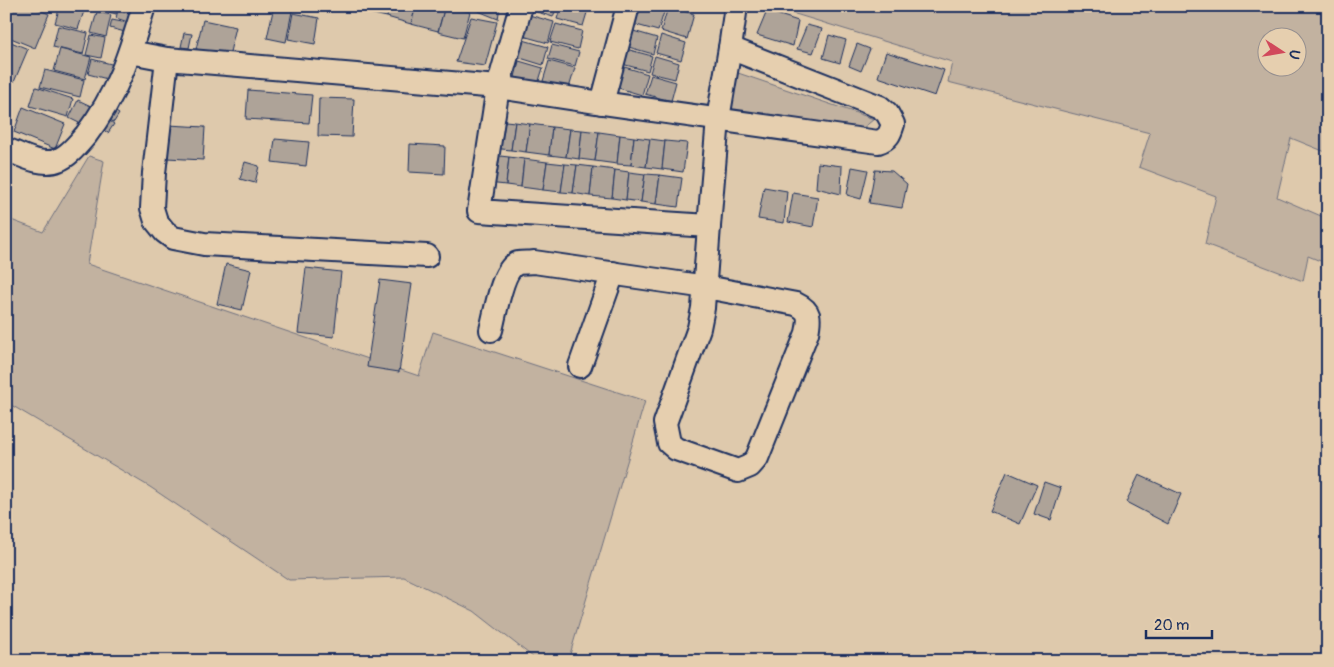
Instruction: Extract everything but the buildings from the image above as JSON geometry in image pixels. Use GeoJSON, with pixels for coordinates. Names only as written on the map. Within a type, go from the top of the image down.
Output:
{"type":"FeatureCollection","features":[{"type":"Feature","properties":{"kind":"street"},"geometry":{"type":"LineString","coordinates":[[6,149],[25,157],[46,162],[58,160],[76,147],[103,111],[117,87],[144,6]]}},
{"type":"Feature","properties":{"kind":"street"},"geometry":{"type":"LineString","coordinates":[[521,6],[498,87],[479,211],[709,226]]}},
{"type":"Feature","properties":{"kind":"street"},"geometry":{"type":"LineString","coordinates":[[602,103],[628,6]]}},
{"type":"Feature","properties":{"kind":"street"},"geometry":{"type":"LineString","coordinates":[[491,330],[505,276],[510,268],[518,263],[534,262],[706,287],[796,304],[804,308],[809,322],[807,333],[756,458],[750,466],[738,471],[676,449],[668,443],[665,423],[699,328],[706,287],[718,119],[736,6]]}},
{"type":"Feature","properties":{"kind":"street"},"geometry":{"type":"LineString","coordinates":[[130,52],[168,59],[498,87],[878,142],[889,136],[892,124],[887,113],[880,107],[730,48]]}},
{"type":"Feature","properties":{"kind":"street"},"geometry":{"type":"LineString","coordinates":[[168,59],[154,173],[152,208],[156,221],[169,235],[173,238],[204,244],[427,256]]}},
{"type":"Feature","properties":{"kind":"street"},"geometry":{"type":"LineString","coordinates":[[580,366],[613,274]]}},
{"type":"Feature","properties":{"kind":"shaded area"},"geometry":{"type":"Polygon","coordinates":[[[792,6],[1328,6],[1328,153],[1291,138],[1277,197],[1328,219],[1328,264],[1308,256],[1303,281],[1205,244],[1216,196],[1139,167],[1150,133],[948,82],[952,62],[792,13],[792,6]]]}},
{"type":"Feature","properties":{"kind":"shaded area"},"geometry":{"type":"Polygon","coordinates":[[[738,73],[874,119],[856,134],[730,116],[738,73]]]}},
{"type":"Feature","properties":{"kind":"shaded area"},"geometry":{"type":"Polygon","coordinates":[[[89,156],[104,161],[87,264],[419,376],[433,332],[645,401],[568,661],[538,661],[474,611],[404,577],[289,580],[150,487],[6,402],[6,218],[43,232],[89,156]]]}}]}
